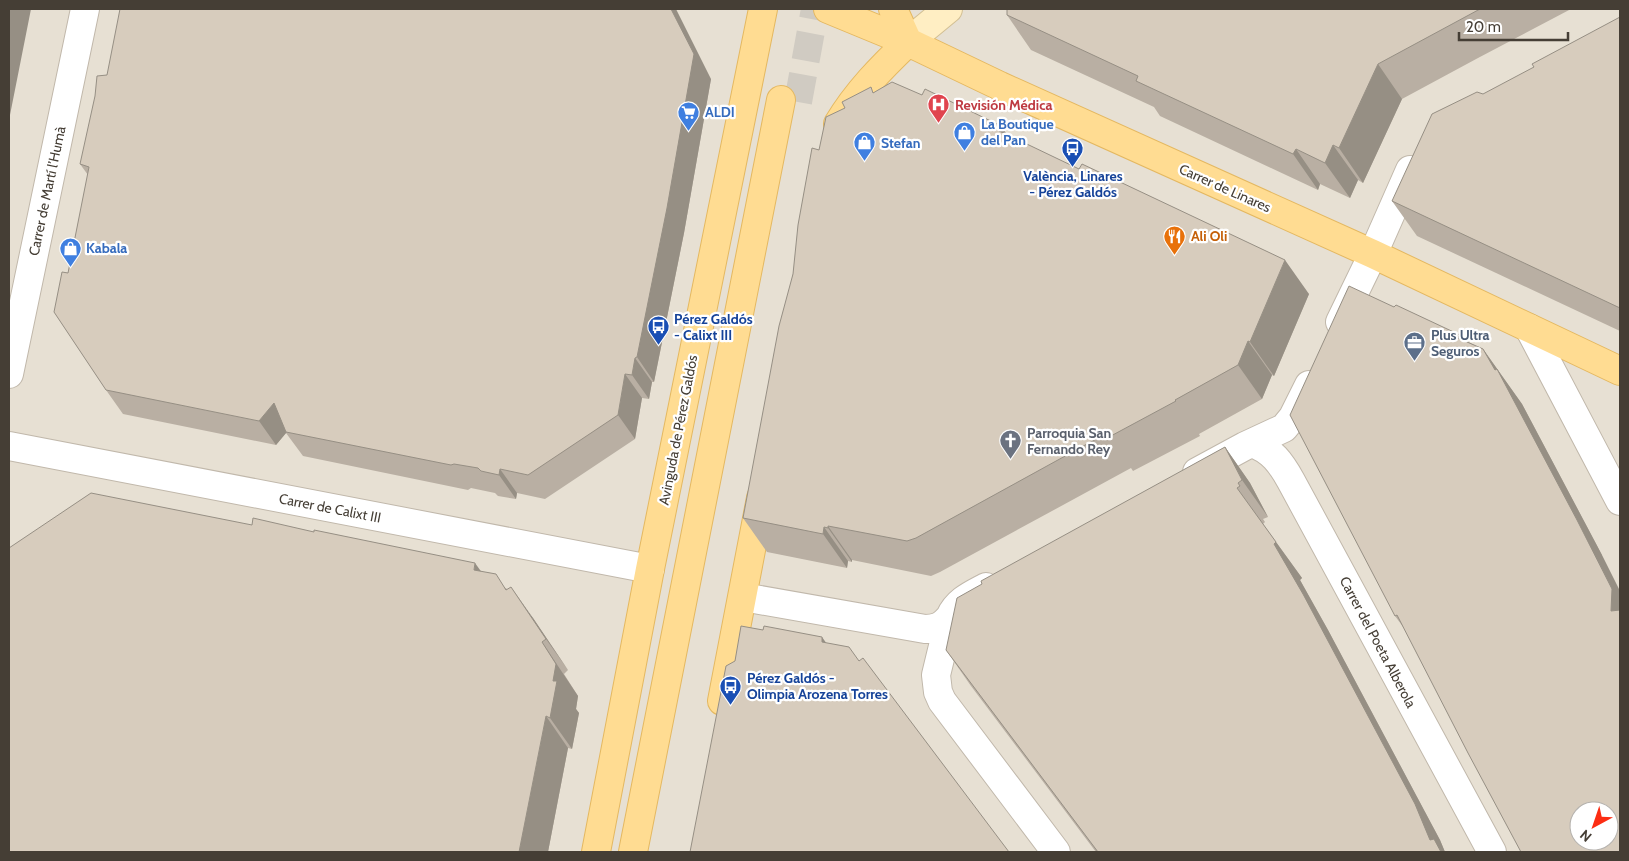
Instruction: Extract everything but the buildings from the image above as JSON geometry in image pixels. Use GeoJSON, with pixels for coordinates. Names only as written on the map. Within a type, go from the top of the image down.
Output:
{"type":"FeatureCollection","features":[{"type":"Feature","properties":{"kind":"main road","name":"Avinguda de Pérez Galdós"},"geometry":{"type":"LineString","coordinates":[[596,852],[650,569],[763,9]]}},
{"type":"Feature","properties":{"kind":"main road","name":"Carrer de Linares"},"geometry":{"type":"LineString","coordinates":[[828,9],[908,42],[1000,86],[1373,254],[1620,371]]}},
{"type":"Feature","properties":{"kind":"main road"},"geometry":{"type":"LineString","coordinates":[[893,9],[908,42]]}},
{"type":"Feature","properties":{"kind":"main road"},"geometry":{"type":"LineString","coordinates":[[828,149],[835,128],[848,106],[867,83],[908,42],[948,9]]}},
{"type":"Feature","properties":{"kind":"main road"},"geometry":{"type":"LineString","coordinates":[[634,852],[790,101],[650,852]]}},
{"type":"Feature","properties":{"kind":"main road"},"geometry":{"type":"LineString","coordinates":[[716,729],[767,470]]}},
{"type":"Feature","properties":{"kind":"street","name":"Carrer de Martí l’Humà"},"geometry":{"type":"LineString","coordinates":[[9,374],[85,9]]}},
{"type":"Feature","properties":{"kind":"street"},"geometry":{"type":"LineString","coordinates":[[1331,340],[1373,254],[1418,151]]}},
{"type":"Feature","properties":{"kind":"street"},"geometry":{"type":"LineString","coordinates":[[1529,328],[1620,501]]}},
{"type":"Feature","properties":{"kind":"street"},"geometry":{"type":"LineString","coordinates":[[1176,484],[1252,443],[1279,431],[1289,423],[1318,365]]}},
{"type":"Feature","properties":{"kind":"street","name":"Carrer del Poeta Alberola"},"geometry":{"type":"LineString","coordinates":[[1252,443],[1263,447],[1279,460],[1492,852]]}},
{"type":"Feature","properties":{"kind":"street","name":"Carrer de Calixt III"},"geometry":{"type":"LineString","coordinates":[[9,446],[650,569]]}},
{"type":"Feature","properties":{"kind":"street"},"geometry":{"type":"LineString","coordinates":[[1006,576],[961,601],[954,609],[936,675],[938,692],[942,701],[1056,852]]}},
{"type":"Feature","properties":{"kind":"street"},"geometry":{"type":"LineString","coordinates":[[743,597],[925,629],[943,626],[950,618]]}},
{"type":"Feature","properties":{"kind":"shaded area"},"geometry":{"type":"Polygon","coordinates":[[[9,9],[1620,9],[1620,852],[9,852],[9,9]]]}},
{"type":"Feature","properties":{"kind":"tunnel"},"geometry":{"type":"LineString","coordinates":[[798,102],[815,9]]}},
{"type":"Feature","properties":{"kind":"place","name":"Revisión Médica"},"geometry":{"type":"Point","coordinates":[939,124]}},
{"type":"Feature","properties":{"kind":"place","name":"ALDI"},"geometry":{"type":"Point","coordinates":[689,131]}},
{"type":"Feature","properties":{"kind":"place","name":"La Boutique del Pan"},"geometry":{"type":"Point","coordinates":[965,151]}},
{"type":"Feature","properties":{"kind":"place","name":"Stefan"},"geometry":{"type":"Point","coordinates":[865,162]}},
{"type":"Feature","properties":{"kind":"place","name":"València, Linares - Pérez Galdós"},"geometry":{"type":"Point","coordinates":[1073,167]}},
{"type":"Feature","properties":{"kind":"place","name":"Ali Oli"},"geometry":{"type":"Point","coordinates":[1175,255]}},
{"type":"Feature","properties":{"kind":"place","name":"Kabala"},"geometry":{"type":"Point","coordinates":[70,267]}},
{"type":"Feature","properties":{"kind":"place","name":"Pérez Galdós - Calixt III"},"geometry":{"type":"Point","coordinates":[658,346]}},
{"type":"Feature","properties":{"kind":"place","name":"Plus Ultra Seguros"},"geometry":{"type":"Point","coordinates":[1415,362]}},
{"type":"Feature","properties":{"kind":"place","name":"Parroquia San Fernando Rey"},"geometry":{"type":"Point","coordinates":[1011,460]}},
{"type":"Feature","properties":{"kind":"place","name":"Pérez Galdós - Olimpia Arozena Torres"},"geometry":{"type":"Point","coordinates":[731,705]}}]}
